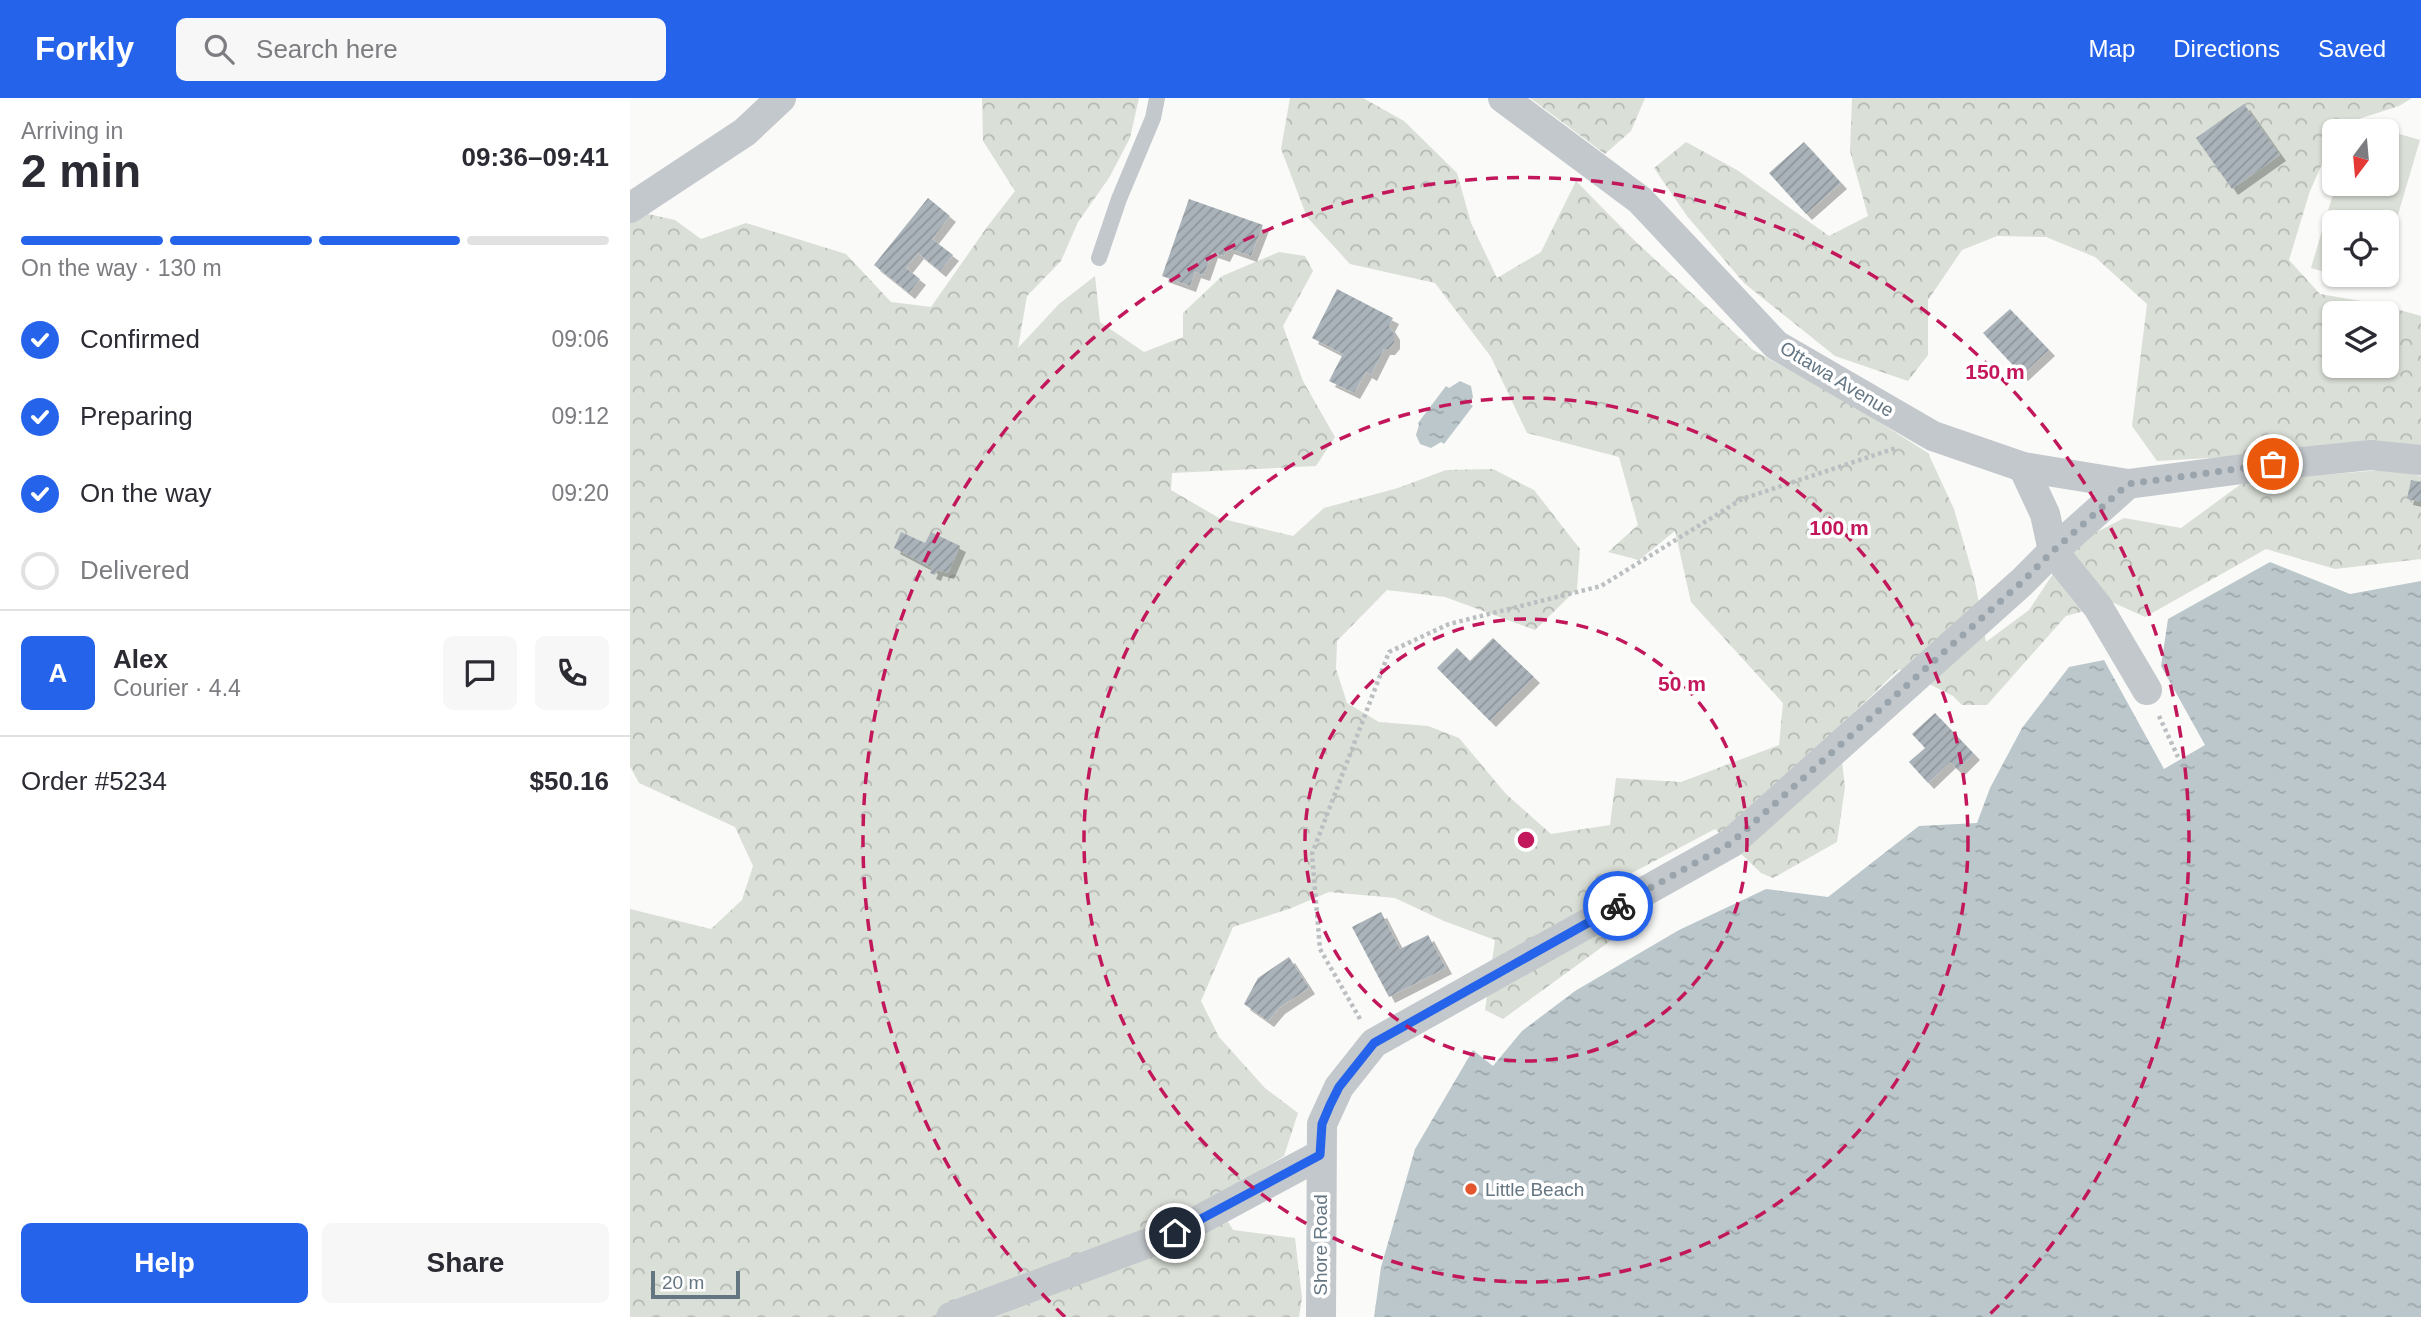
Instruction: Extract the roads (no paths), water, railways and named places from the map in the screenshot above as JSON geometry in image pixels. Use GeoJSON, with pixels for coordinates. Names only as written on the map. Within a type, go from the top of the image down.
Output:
{"type":"FeatureCollection","features":[{"type":"Feature","properties":{"kind":"street"},"geometry":{"type":"LineString","coordinates":[[630,208],[745,132],[781,98]]}},
{"type":"Feature","properties":{"kind":"street","name":"Ottawa Avenue"},"geometry":{"type":"LineString","coordinates":[[1503,98],[1640,200],[1776,345],[1933,436],[2023,467],[2128,484]]}},
{"type":"Feature","properties":{"kind":"street"},"geometry":{"type":"LineString","coordinates":[[2128,484],[2273,464],[2371,455],[2421,460]]}},
{"type":"Feature","properties":{"kind":"street"},"geometry":{"type":"LineString","coordinates":[[2023,467],[2045,514],[2053,551],[2098,607],[2147,690]]}},
{"type":"Feature","properties":{"kind":"street","name":"Shore Road"},"geometry":{"type":"LineString","coordinates":[[1321,1317],[1322,1124],[1339,1087],[1374,1043],[1731,843],[2128,484]]}},
{"type":"Feature","properties":{"kind":"street"},"geometry":{"type":"LineString","coordinates":[[951,1317],[1175,1233],[1320,1155]]}},
{"type":"Feature","properties":{"kind":"lane"},"geometry":{"type":"LineString","coordinates":[[1098,258],[1153,118],[1157,98]]}},
{"type":"Feature","properties":{"kind":"water"},"geometry":{"type":"Polygon","coordinates":[[[1460,381],[1471,386],[1473,397],[1470,404],[1473,406],[1444,444],[1441,442],[1431,448],[1420,444],[1416,435],[1418,423],[1446,386],[1449,388],[1460,381]]]}},
{"type":"Feature","properties":{"kind":"water"},"geometry":{"type":"Polygon","coordinates":[[[2270,562],[2350,594],[2421,581],[2421,1317],[1374,1317],[1381,1267],[1415,1149],[1473,1050],[1493,1066],[1522,1031],[1575,991],[1679,930],[1766,889],[1828,897],[1919,826],[1977,823],[1990,788],[2022,728],[2069,667],[2104,660],[2164,769],[2205,745],[2161,666],[2168,619],[2270,562]]]}},
{"type":"Feature","properties":{"kind":"place","name":"Little Beach"},"geometry":{"type":"Point","coordinates":[1471,1189]}}]}
